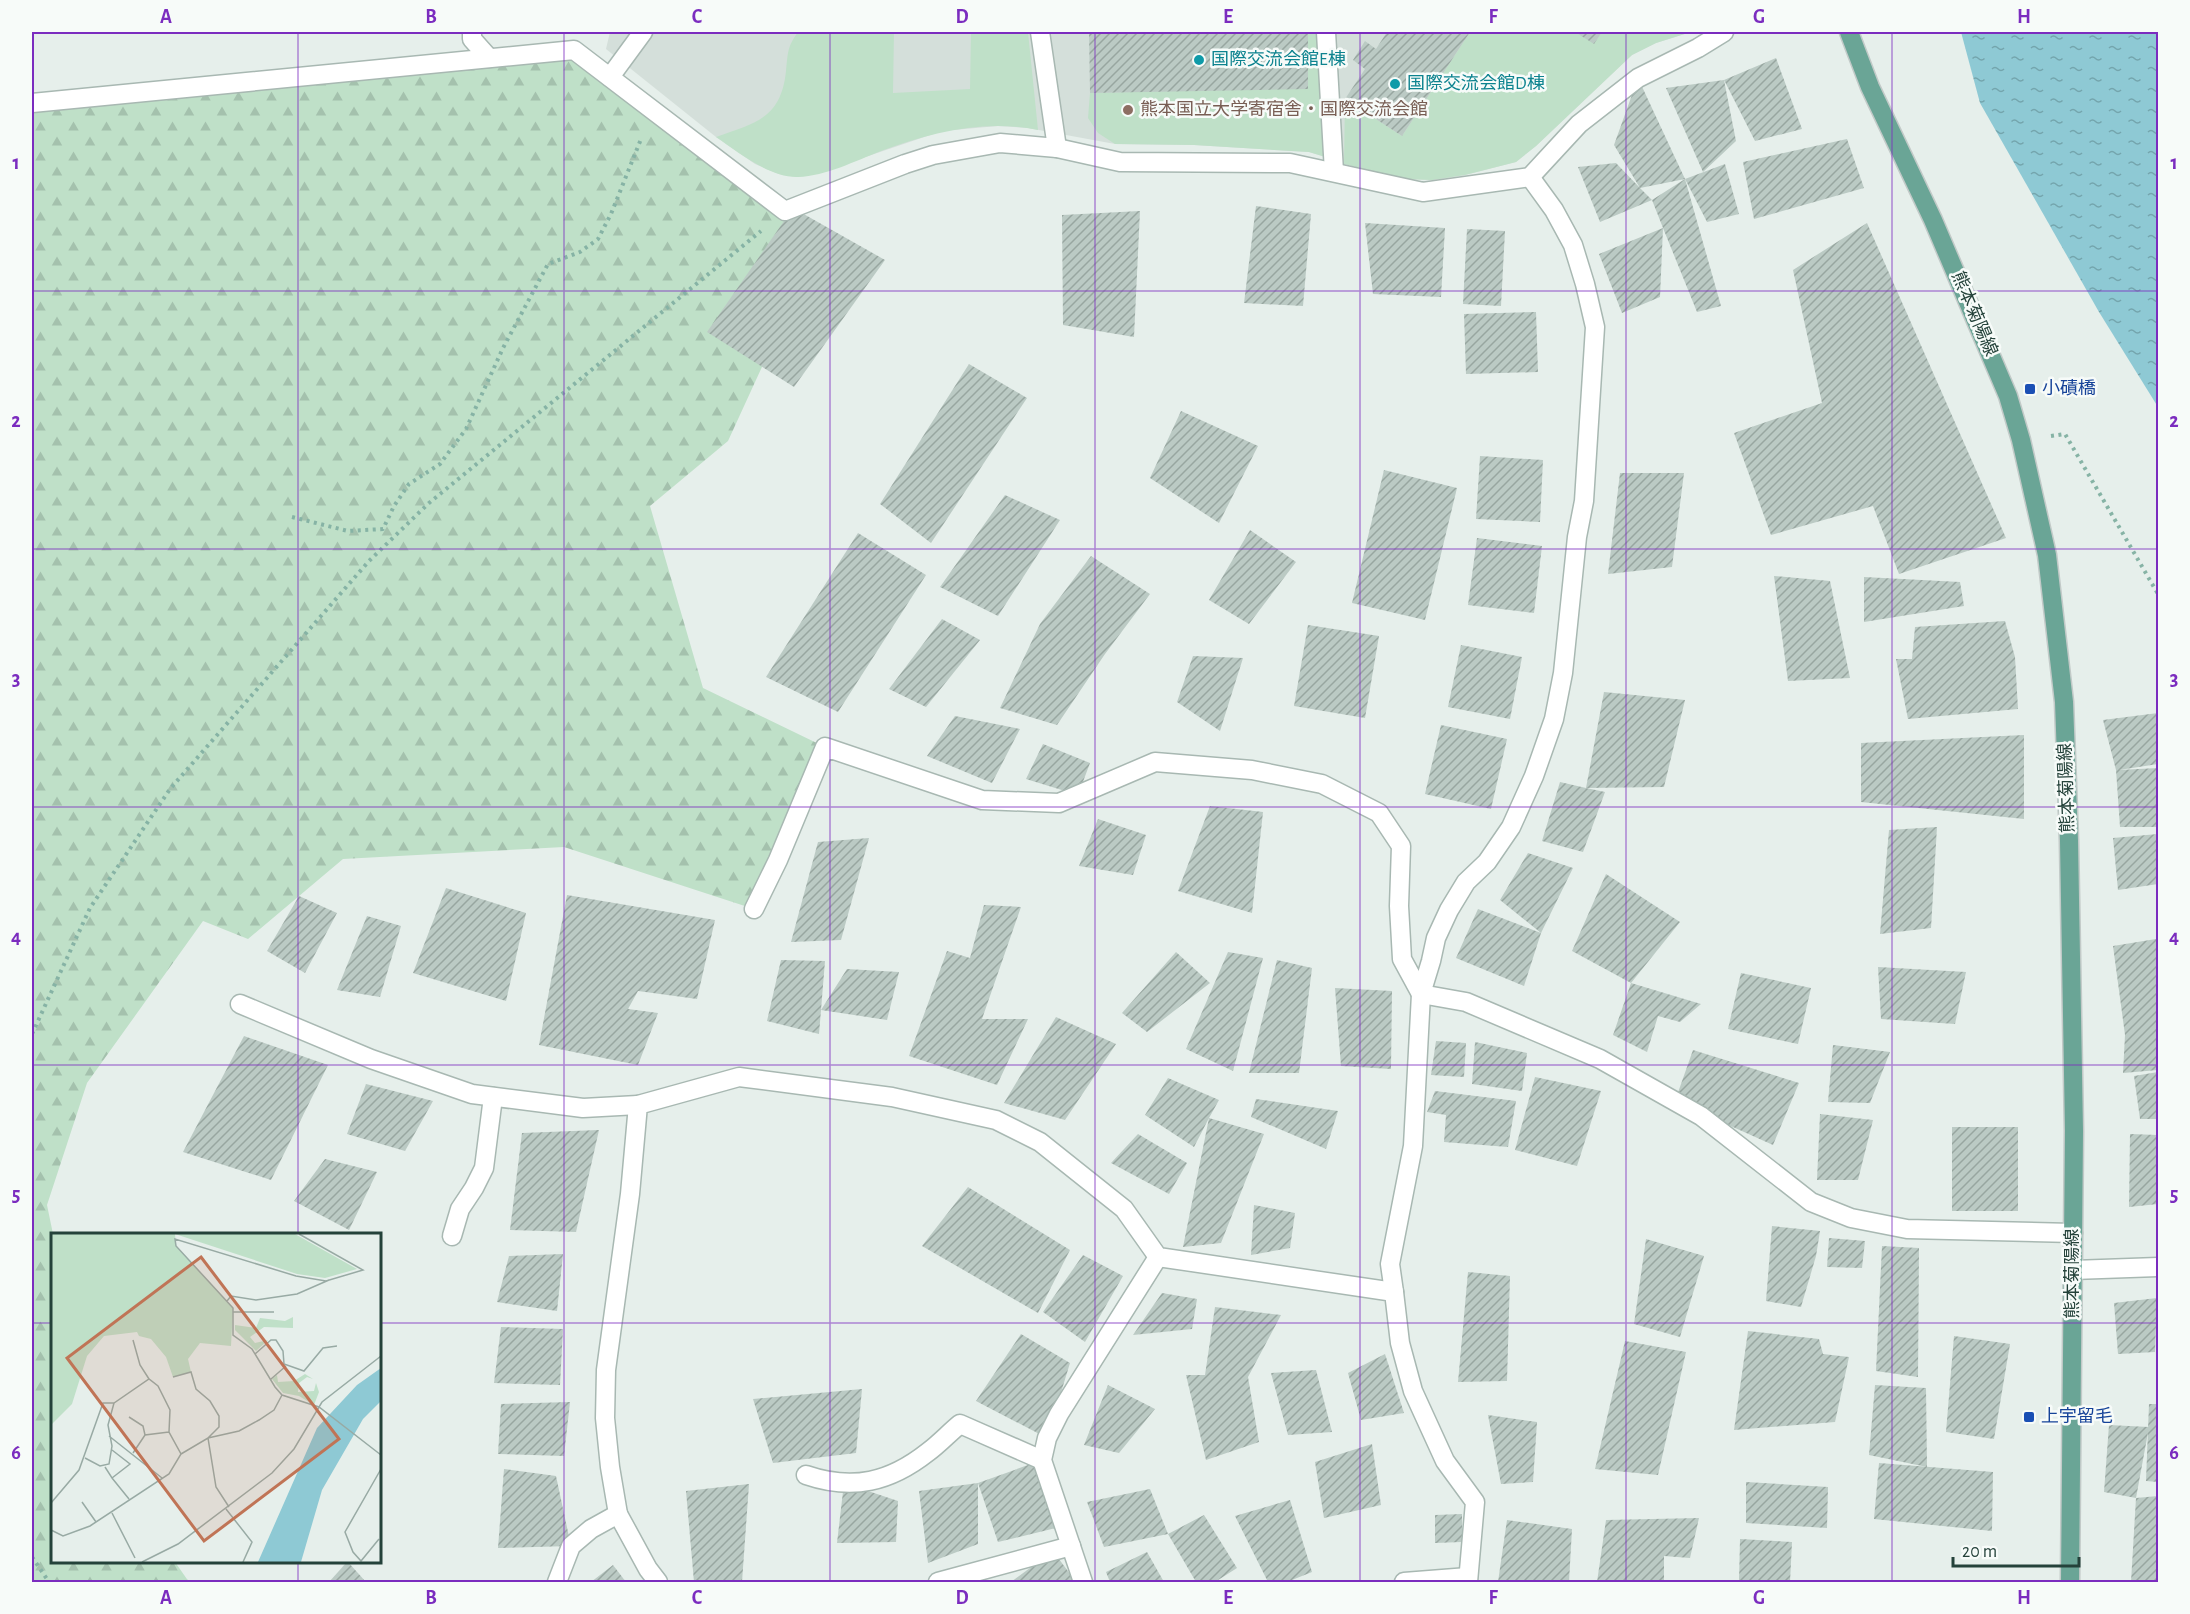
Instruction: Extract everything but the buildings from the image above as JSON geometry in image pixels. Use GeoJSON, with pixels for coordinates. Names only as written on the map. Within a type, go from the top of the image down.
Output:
{"type":"FeatureCollection","features":[{"type":"Feature","properties":{"kind":"main road","name":"熊本菊陽線"},"geometry":{"type":"LineString","coordinates":[[1850,32],[1870,87],[1933,220],[2008,396],[2047,555],[2064,702],[2069,841],[2074,1131],[2070,1582]]}},
{"type":"Feature","properties":{"kind":"street"},"geometry":{"type":"LineString","coordinates":[[472,32],[472,39],[489,58]]}},
{"type":"Feature","properties":{"kind":"street"},"geometry":{"type":"LineString","coordinates":[[610,77],[642,32]]}},
{"type":"Feature","properties":{"kind":"street"},"geometry":{"type":"LineString","coordinates":[[1040,32],[1057,148]]}},
{"type":"Feature","properties":{"kind":"street"},"geometry":{"type":"LineString","coordinates":[[1326,32],[1334,172]]}},
{"type":"Feature","properties":{"kind":"street"},"geometry":{"type":"LineString","coordinates":[[32,103],[574,50],[785,211],[933,155],[999,143],[1057,148],[1120,162],[1290,162],[1423,192],[1530,177],[1578,124],[1638,78],[1698,48],[1724,32]]}},
{"type":"Feature","properties":{"kind":"street"},"geometry":{"type":"LineString","coordinates":[[1404,1582],[1468,1580],[1475,1502],[1445,1461],[1413,1391],[1400,1343],[1390,1264],[1413,1146],[1421,994],[1436,938],[1449,910],[1466,882],[1487,862],[1511,827],[1534,776],[1554,719],[1563,673],[1577,537],[1584,501],[1595,327],[1573,245],[1554,210],[1530,177]]}},
{"type":"Feature","properties":{"kind":"street"},"geometry":{"type":"LineString","coordinates":[[754,909],[778,860],[825,747],[982,800],[1023,803],[1059,803],[1155,762],[1252,770],[1322,784],[1379,813],[1401,846],[1399,906],[1402,959],[1421,994]]}},
{"type":"Feature","properties":{"kind":"street"},"geometry":{"type":"LineString","coordinates":[[1421,994],[1466,1002],[1600,1059],[1701,1116],[1811,1202],[1851,1218],[1907,1229],[2073,1233]]}},
{"type":"Feature","properties":{"kind":"street"},"geometry":{"type":"LineString","coordinates":[[240,1004],[371,1059],[472,1094],[582,1108],[638,1105],[739,1077],[892,1097],[996,1120],[1040,1142],[1124,1209],[1158,1257],[1394,1292]]}},
{"type":"Feature","properties":{"kind":"street"},"geometry":{"type":"LineString","coordinates":[[452,1236],[460,1209],[484,1168],[493,1097]]}},
{"type":"Feature","properties":{"kind":"street"},"geometry":{"type":"LineString","coordinates":[[638,1105],[630,1194],[606,1370],[605,1418],[618,1514],[648,1569],[658,1582]]}},
{"type":"Feature","properties":{"kind":"street"},"geometry":{"type":"LineString","coordinates":[[1083,1582],[1042,1460],[1047,1438],[1059,1414],[1158,1257]]}},
{"type":"Feature","properties":{"kind":"street"},"geometry":{"type":"LineString","coordinates":[[2073,1270],[2158,1267]]}},
{"type":"Feature","properties":{"kind":"street"},"geometry":{"type":"LineString","coordinates":[[806,1475],[825,1482],[862,1484],[888,1476],[921,1458],[960,1424],[1042,1460]]}},
{"type":"Feature","properties":{"kind":"street"},"geometry":{"type":"LineString","coordinates":[[557,1582],[571,1546],[591,1529],[618,1514]]}},
{"type":"Feature","properties":{"kind":"street"},"geometry":{"type":"LineString","coordinates":[[938,1582],[1071,1546]]}},
{"type":"Feature","properties":{"kind":"path"},"geometry":{"type":"LineString","coordinates":[[291,517],[348,531],[382,529],[409,484],[440,464],[466,429],[503,348],[548,264],[580,252],[598,239],[611,214],[653,110]]}},
{"type":"Feature","properties":{"kind":"path"},"geometry":{"type":"LineString","coordinates":[[32,1034],[90,909],[170,789],[369,561],[429,503],[785,211]]}},
{"type":"Feature","properties":{"kind":"path"},"geometry":{"type":"LineString","coordinates":[[2020,440],[2065,434],[2158,594]]}},
{"type":"Feature","properties":{"kind":"path"},"geometry":{"type":"LineString","coordinates":[[32,1557],[49,1582]]}},
{"type":"Feature","properties":{"kind":"shaded area","name":"熊本国立大学寄宿舎・国際交流会館"},"geometry":{"type":"Polygon","coordinates":[[[610,32],[1691,32],[1656,43],[1632,55],[1516,162],[1465,175],[1432,180],[1404,179],[1309,152],[1194,145],[1115,144],[1028,128],[998,126],[942,131],[824,171],[797,177],[779,174],[755,164],[716,137],[606,49],[610,32]]]}},
{"type":"Feature","properties":{"kind":"green space"},"geometry":{"type":"Polygon","coordinates":[[[798,32],[894,32],[893,93],[970,89],[971,32],[1028,32],[1038,130],[998,126],[958,129],[919,138],[809,176],[787,176],[766,169],[716,137],[754,123],[772,109],[783,87],[789,50],[798,32]]]}},
{"type":"Feature","properties":{"kind":"green space"},"geometry":{"type":"Polygon","coordinates":[[[1308,32],[1318,32],[1325,157],[1309,152],[1194,145],[1115,144],[1098,133],[1088,118],[1090,93],[1308,88],[1308,32]]]}},
{"type":"Feature","properties":{"kind":"green space"},"geometry":{"type":"Polygon","coordinates":[[[1470,32],[1575,32],[1594,43],[1602,32],[1691,32],[1656,43],[1632,55],[1516,162],[1465,175],[1432,180],[1404,179],[1344,164],[1345,99],[1402,136],[1470,32]]]}},
{"type":"Feature","properties":{"kind":"green space"},"geometry":{"type":"Polygon","coordinates":[[[574,50],[785,211],[852,286],[772,345],[728,441],[650,506],[703,688],[825,747],[754,909],[564,847],[343,859],[248,939],[203,921],[87,1083],[47,1205],[53,1233],[51,1563],[176,1563],[189,1582],[32,1582],[32,103],[574,50]]]}},
{"type":"Feature","properties":{"kind":"water"},"geometry":{"type":"Polygon","coordinates":[[[1961,32],[2158,32],[2158,407],[2099,312],[1980,103],[1961,32]]]}},
{"type":"Feature","properties":{"kind":"place","name":"国際交流会館E棟"},"geometry":{"type":"Point","coordinates":[1199,60]}},
{"type":"Feature","properties":{"kind":"place","name":"国際交流会館D棟"},"geometry":{"type":"Point","coordinates":[1395,84]}},
{"type":"Feature","properties":{"kind":"place","name":"熊本国立大学寄宿舎・国際交流会館"},"geometry":{"type":"Point","coordinates":[1128,110]}},
{"type":"Feature","properties":{"kind":"place","name":"小磧橋"},"geometry":{"type":"Point","coordinates":[2030,389]}},
{"type":"Feature","properties":{"kind":"place","name":"上宇留毛"},"geometry":{"type":"Point","coordinates":[2029,1417]}}]}
